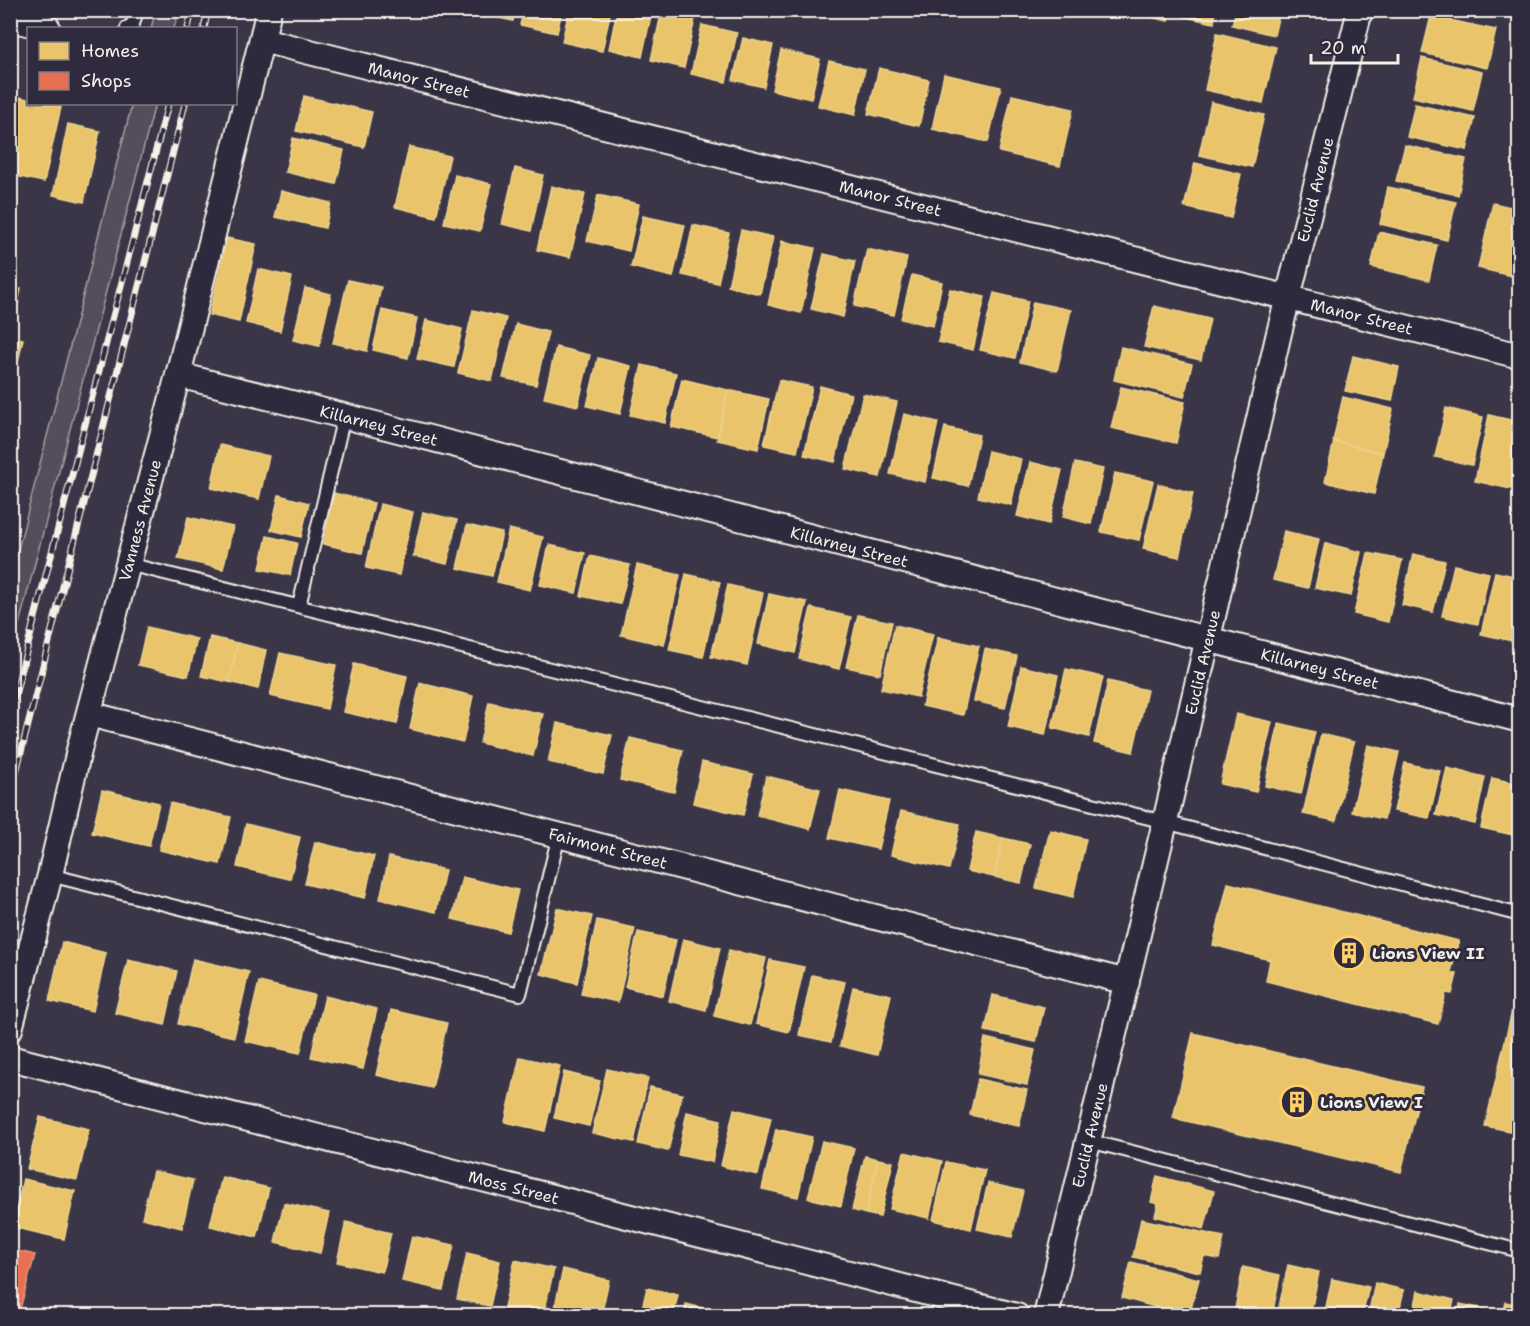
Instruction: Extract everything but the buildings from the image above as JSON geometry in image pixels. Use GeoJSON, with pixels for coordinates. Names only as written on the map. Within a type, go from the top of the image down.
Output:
{"type":"FeatureCollection","features":[{"type":"Feature","properties":{"kind":"street","name":"Vanness Avenue"},"geometry":{"type":"LineString","coordinates":[[10,1029],[269,10]]}},
{"type":"Feature","properties":{"kind":"street","name":"Euclid Avenue"},"geometry":{"type":"LineString","coordinates":[[1046,1316],[1288,298],[1360,10]]}},
{"type":"Feature","properties":{"kind":"street"},"geometry":{"type":"LineString","coordinates":[[10,19],[44,27]]}},
{"type":"Feature","properties":{"kind":"street","name":"Manor Street"},"geometry":{"type":"LineString","coordinates":[[262,40],[1520,356]]}},
{"type":"Feature","properties":{"kind":"street","name":"Killarney Street"},"geometry":{"type":"LineString","coordinates":[[178,375],[1520,720]]}},
{"type":"Feature","properties":{"kind":"street","name":"Fairmont Street"},"geometry":{"type":"LineString","coordinates":[[89,714],[1127,982]]}},
{"type":"Feature","properties":{"kind":"street","name":"Moss Street"},"geometry":{"type":"LineString","coordinates":[[10,1058],[1017,1316]]}},
{"type":"Feature","properties":{"kind":"lane"},"geometry":{"type":"LineString","coordinates":[[129,27],[133,24],[137,10]]}},
{"type":"Feature","properties":{"kind":"lane"},"geometry":{"type":"LineString","coordinates":[[299,606],[344,416]]}},
{"type":"Feature","properties":{"kind":"lane"},"geometry":{"type":"LineString","coordinates":[[128,564],[1165,822],[1520,915]]}},
{"type":"Feature","properties":{"kind":"lane"},"geometry":{"type":"LineString","coordinates":[[50,875],[520,994],[559,835]]}},
{"type":"Feature","properties":{"kind":"lane"},"geometry":{"type":"LineString","coordinates":[[1089,1141],[1520,1251]]}},
{"type":"Feature","properties":{"kind":"shaded area"},"geometry":{"type":"Polygon","coordinates":[[[156,10],[179,11],[174,27],[151,27],[156,10]]]}},
{"type":"Feature","properties":{"kind":"shaded area"},"geometry":{"type":"Polygon","coordinates":[[[132,105],[155,105],[11,655],[11,577],[132,105]]]}},
{"type":"Feature","properties":{"kind":"railway"},"geometry":{"type":"LineString","coordinates":[[188,27],[192,10]]}},
{"type":"Feature","properties":{"kind":"railway"},"geometry":{"type":"LineString","coordinates":[[204,27],[208,10]]}},
{"type":"Feature","properties":{"kind":"railway"},"geometry":{"type":"LineString","coordinates":[[10,714],[168,105]]}},
{"type":"Feature","properties":{"kind":"railway"},"geometry":{"type":"LineString","coordinates":[[10,796],[185,105]]}},
{"type":"Feature","properties":{"kind":"place","name":"Lions View II"},"geometry":{"type":"Point","coordinates":[1349,953]}},
{"type":"Feature","properties":{"kind":"place","name":"Lions View I"},"geometry":{"type":"Point","coordinates":[1297,1102]}}]}
